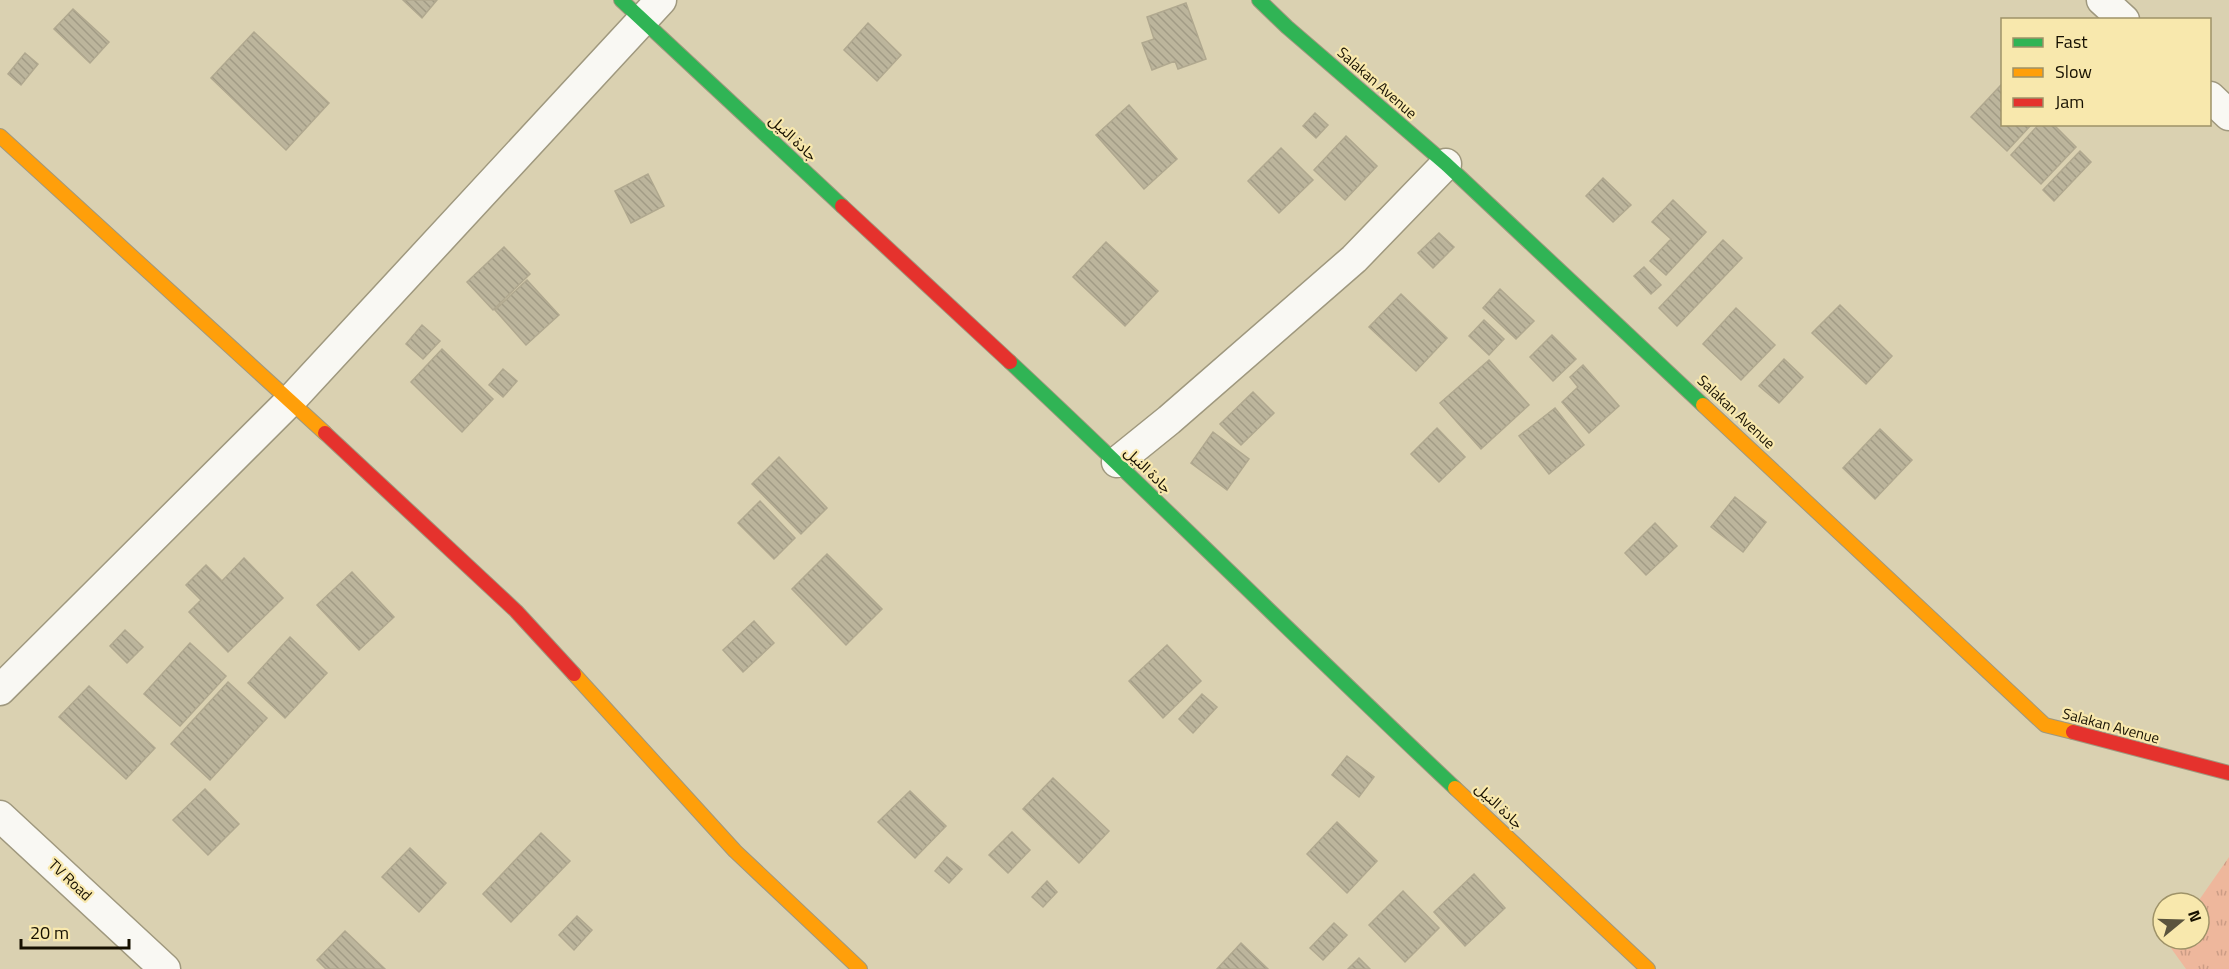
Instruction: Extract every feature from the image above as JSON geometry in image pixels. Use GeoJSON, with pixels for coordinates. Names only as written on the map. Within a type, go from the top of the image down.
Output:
{"type":"FeatureCollection","features":[{"type":"Feature","properties":{"kind":"street","name":"جادة النيل"},"geometry":{"type":"LineString","coordinates":[[621,0],[652,10],[1338,678],[1648,969]]}},
{"type":"Feature","properties":{"kind":"street","name":"Salakan Avenue"},"geometry":{"type":"LineString","coordinates":[[1259,0],[1287,27],[1446,164],[2045,725],[2229,773]]}},
{"type":"Feature","properties":{"kind":"street"},"geometry":{"type":"LineString","coordinates":[[2102,0],[2122,18]]}},
{"type":"Feature","properties":{"kind":"street"},"geometry":{"type":"LineString","coordinates":[[0,690],[290,401],[652,10]]}},
{"type":"Feature","properties":{"kind":"street"},"geometry":{"type":"LineString","coordinates":[[2211,98],[2229,115]]}},
{"type":"Feature","properties":{"kind":"street"},"geometry":{"type":"LineString","coordinates":[[0,136],[516,611],[735,851],[860,969]]}},
{"type":"Feature","properties":{"kind":"street"},"geometry":{"type":"LineString","coordinates":[[1117,462],[1169,420],[1354,259],[1446,164]]}},
{"type":"Feature","properties":{"kind":"street","name":"TV Road"},"geometry":{"type":"LineString","coordinates":[[0,816],[165,969]]}},
{"type":"Feature","properties":{"kind":"green space"},"geometry":{"type":"Polygon","coordinates":[[[2229,857],[2229,969],[2186,969],[2173,951],[2211,951],[2211,891],[2205,891],[2229,857]]]}},
{"type":"Feature","properties":{"kind":"building"},"geometry":{"type":"Polygon","coordinates":[[[403,0],[437,0],[422,18],[403,0]]]}},
{"type":"Feature","properties":{"kind":"building"},"geometry":{"type":"Polygon","coordinates":[[[1186,3],[1206,59],[1178,69],[1175,61],[1152,70],[1142,43],[1154,39],[1147,17],[1186,3]]]}},
{"type":"Feature","properties":{"kind":"building"},"geometry":{"type":"Polygon","coordinates":[[[73,9],[109,42],[90,63],[54,29],[73,9]]]}},
{"type":"Feature","properties":{"kind":"building"},"geometry":{"type":"Polygon","coordinates":[[[868,23],[901,55],[877,81],[844,50],[868,23]]]}},
{"type":"Feature","properties":{"kind":"building"},"geometry":{"type":"Polygon","coordinates":[[[254,32],[329,103],[286,150],[211,78],[254,32]]]}},
{"type":"Feature","properties":{"kind":"building"},"geometry":{"type":"Polygon","coordinates":[[[25,53],[38,64],[21,85],[8,74],[25,53]]]}},
{"type":"Feature","properties":{"kind":"building"},"geometry":{"type":"Polygon","coordinates":[[[2001,85],[2001,126],[2030,126],[2007,151],[1971,117],[2001,85]]]}},
{"type":"Feature","properties":{"kind":"building"},"geometry":{"type":"Polygon","coordinates":[[[1129,105],[1177,159],[1144,189],[1096,135],[1129,105]]]}},
{"type":"Feature","properties":{"kind":"building"},"geometry":{"type":"Polygon","coordinates":[[[1315,113],[1328,125],[1316,138],[1303,126],[1315,113]]]}},
{"type":"Feature","properties":{"kind":"building"},"geometry":{"type":"Polygon","coordinates":[[[2037,126],[2055,126],[2076,147],[2041,184],[2011,155],[2037,126]]]}},
{"type":"Feature","properties":{"kind":"building"},"geometry":{"type":"Polygon","coordinates":[[[1346,136],[1377,166],[1345,200],[1314,170],[1346,136]]]}},
{"type":"Feature","properties":{"kind":"building"},"geometry":{"type":"Polygon","coordinates":[[[1281,148],[1313,180],[1279,213],[1248,181],[1281,148]]]}},
{"type":"Feature","properties":{"kind":"building"},"geometry":{"type":"Polygon","coordinates":[[[2080,151],[2091,162],[2054,201],[2043,190],[2080,151]]]}},
{"type":"Feature","properties":{"kind":"building"},"geometry":{"type":"Polygon","coordinates":[[[648,174],[664,206],[631,223],[615,191],[648,174]]]}},
{"type":"Feature","properties":{"kind":"building"},"geometry":{"type":"Polygon","coordinates":[[[1603,178],[1631,205],[1613,222],[1586,196],[1603,178]]]}},
{"type":"Feature","properties":{"kind":"building"},"geometry":{"type":"Polygon","coordinates":[[[1673,200],[1706,232],[1666,275],[1650,261],[1671,239],[1652,222],[1673,200]]]}},
{"type":"Feature","properties":{"kind":"building"},"geometry":{"type":"Polygon","coordinates":[[[1439,233],[1454,247],[1433,268],[1418,253],[1439,233]]]}},
{"type":"Feature","properties":{"kind":"building"},"geometry":{"type":"Polygon","coordinates":[[[1723,240],[1742,258],[1677,326],[1659,308],[1723,240]]]}},
{"type":"Feature","properties":{"kind":"building"},"geometry":{"type":"Polygon","coordinates":[[[1106,242],[1158,291],[1125,326],[1073,277],[1106,242]]]}},
{"type":"Feature","properties":{"kind":"building"},"geometry":{"type":"Polygon","coordinates":[[[504,247],[530,274],[493,310],[467,282],[504,247]]]}},
{"type":"Feature","properties":{"kind":"building"},"geometry":{"type":"Polygon","coordinates":[[[1644,267],[1661,285],[1651,294],[1634,276],[1644,267]]]}},
{"type":"Feature","properties":{"kind":"building"},"geometry":{"type":"Polygon","coordinates":[[[527,280],[559,315],[526,345],[495,310],[527,280]]]}},
{"type":"Feature","properties":{"kind":"building"},"geometry":{"type":"Polygon","coordinates":[[[1500,289],[1534,321],[1516,339],[1483,308],[1500,289]]]}},
{"type":"Feature","properties":{"kind":"building"},"geometry":{"type":"Polygon","coordinates":[[[1401,294],[1447,338],[1416,371],[1369,327],[1401,294]]]}},
{"type":"Feature","properties":{"kind":"building"},"geometry":{"type":"Polygon","coordinates":[[[1840,305],[1892,356],[1866,384],[1812,333],[1840,305]]]}},
{"type":"Feature","properties":{"kind":"building"},"geometry":{"type":"Polygon","coordinates":[[[1736,308],[1775,345],[1741,380],[1703,344],[1736,308]]]}},
{"type":"Feature","properties":{"kind":"building"},"geometry":{"type":"Polygon","coordinates":[[[1484,320],[1504,339],[1489,355],[1469,336],[1484,320]]]}},
{"type":"Feature","properties":{"kind":"building"},"geometry":{"type":"Polygon","coordinates":[[[422,325],[440,341],[423,359],[406,344],[422,325]]]}},
{"type":"Feature","properties":{"kind":"building"},"geometry":{"type":"Polygon","coordinates":[[[1552,335],[1576,359],[1553,381],[1530,357],[1552,335]]]}},
{"type":"Feature","properties":{"kind":"building"},"geometry":{"type":"Polygon","coordinates":[[[442,349],[493,399],[462,432],[411,382],[442,349]]]}},
{"type":"Feature","properties":{"kind":"building"},"geometry":{"type":"Polygon","coordinates":[[[1784,359],[1803,377],[1779,403],[1759,386],[1784,359]]]}},
{"type":"Feature","properties":{"kind":"building"},"geometry":{"type":"Polygon","coordinates":[[[1489,360],[1529,405],[1481,449],[1440,403],[1489,360]]]}},
{"type":"Feature","properties":{"kind":"building"},"geometry":{"type":"Polygon","coordinates":[[[1583,365],[1619,406],[1589,433],[1562,402],[1578,387],[1570,377],[1583,365]]]}},
{"type":"Feature","properties":{"kind":"building"},"geometry":{"type":"Polygon","coordinates":[[[503,369],[517,381],[503,397],[489,385],[503,369]]]}},
{"type":"Feature","properties":{"kind":"building"},"geometry":{"type":"Polygon","coordinates":[[[1253,392],[1274,413],[1241,445],[1220,424],[1253,392]]]}},
{"type":"Feature","properties":{"kind":"building"},"geometry":{"type":"Polygon","coordinates":[[[1555,408],[1584,445],[1549,474],[1519,436],[1555,408]]]}},
{"type":"Feature","properties":{"kind":"building"},"geometry":{"type":"Polygon","coordinates":[[[1437,428],[1465,457],[1439,482],[1411,454],[1437,428]]]}},
{"type":"Feature","properties":{"kind":"building"},"geometry":{"type":"Polygon","coordinates":[[[1880,429],[1912,460],[1875,499],[1843,468],[1880,429]]]}},
{"type":"Feature","properties":{"kind":"building"},"geometry":{"type":"Polygon","coordinates":[[[1213,432],[1249,459],[1227,490],[1191,463],[1213,432]]]}},
{"type":"Feature","properties":{"kind":"building"},"geometry":{"type":"Polygon","coordinates":[[[779,457],[827,508],[801,534],[752,484],[779,457]]]}},
{"type":"Feature","properties":{"kind":"building"},"geometry":{"type":"Polygon","coordinates":[[[1735,497],[1766,522],[1743,552],[1711,527],[1735,497]]]}},
{"type":"Feature","properties":{"kind":"building"},"geometry":{"type":"Polygon","coordinates":[[[760,501],[795,538],[774,559],[738,523],[760,501]]]}},
{"type":"Feature","properties":{"kind":"building"},"geometry":{"type":"Polygon","coordinates":[[[1655,523],[1677,546],[1646,575],[1625,553],[1655,523]]]}},
{"type":"Feature","properties":{"kind":"building"},"geometry":{"type":"Polygon","coordinates":[[[827,554],[882,609],[846,645],[792,589],[827,554]]]}},
{"type":"Feature","properties":{"kind":"building"},"geometry":{"type":"Polygon","coordinates":[[[244,558],[283,598],[228,652],[189,612],[201,600],[186,585],[206,565],[222,581],[244,558]]]}},
{"type":"Feature","properties":{"kind":"building"},"geometry":{"type":"Polygon","coordinates":[[[352,572],[394,617],[359,650],[317,605],[352,572]]]}},
{"type":"Feature","properties":{"kind":"building"},"geometry":{"type":"Polygon","coordinates":[[[754,621],[774,643],[743,672],[723,650],[754,621]]]}},
{"type":"Feature","properties":{"kind":"building"},"geometry":{"type":"Polygon","coordinates":[[[125,630],[143,647],[127,663],[110,646],[125,630]]]}},
{"type":"Feature","properties":{"kind":"building"},"geometry":{"type":"Polygon","coordinates":[[[290,637],[327,673],[285,718],[248,683],[290,637]]]}},
{"type":"Feature","properties":{"kind":"building"},"geometry":{"type":"Polygon","coordinates":[[[190,643],[226,676],[180,726],[144,694],[190,643]]]}},
{"type":"Feature","properties":{"kind":"building"},"geometry":{"type":"Polygon","coordinates":[[[1167,645],[1201,681],[1163,718],[1129,681],[1167,645]]]}},
{"type":"Feature","properties":{"kind":"building"},"geometry":{"type":"Polygon","coordinates":[[[228,682],[267,718],[210,780],[171,744],[228,682]]]}},
{"type":"Feature","properties":{"kind":"building"},"geometry":{"type":"Polygon","coordinates":[[[89,686],[155,748],[126,779],[59,717],[89,686]]]}},
{"type":"Feature","properties":{"kind":"building"},"geometry":{"type":"Polygon","coordinates":[[[1202,694],[1217,707],[1193,733],[1179,719],[1202,694]]]}},
{"type":"Feature","properties":{"kind":"building"},"geometry":{"type":"Polygon","coordinates":[[[1347,756],[1374,777],[1359,797],[1332,775],[1347,756]]]}},
{"type":"Feature","properties":{"kind":"building"},"geometry":{"type":"Polygon","coordinates":[[[1053,778],[1109,831],[1079,863],[1023,809],[1053,778]]]}},
{"type":"Feature","properties":{"kind":"building"},"geometry":{"type":"Polygon","coordinates":[[[205,789],[239,824],[208,855],[173,820],[205,789]]]}},
{"type":"Feature","properties":{"kind":"building"},"geometry":{"type":"Polygon","coordinates":[[[910,791],[946,826],[915,858],[878,822],[910,791]]]}},
{"type":"Feature","properties":{"kind":"building"},"geometry":{"type":"Polygon","coordinates":[[[1337,822],[1377,861],[1347,893],[1307,854],[1337,822]]]}},
{"type":"Feature","properties":{"kind":"building"},"geometry":{"type":"Polygon","coordinates":[[[1012,832],[1030,850],[1008,873],[989,855],[1012,832]]]}},
{"type":"Feature","properties":{"kind":"building"},"geometry":{"type":"Polygon","coordinates":[[[541,833],[570,861],[511,922],[483,894],[541,833]]]}},
{"type":"Feature","properties":{"kind":"building"},"geometry":{"type":"Polygon","coordinates":[[[410,848],[446,883],[419,912],[382,877],[410,848]]]}},
{"type":"Feature","properties":{"kind":"building"},"geometry":{"type":"Polygon","coordinates":[[[947,857],[962,869],[949,883],[935,871],[947,857]]]}},
{"type":"Feature","properties":{"kind":"building"},"geometry":{"type":"Polygon","coordinates":[[[1474,874],[1505,908],[1465,946],[1434,912],[1474,874]]]}},
{"type":"Feature","properties":{"kind":"building"},"geometry":{"type":"Polygon","coordinates":[[[1047,881],[1057,892],[1043,907],[1032,897],[1047,881]]]}},
{"type":"Feature","properties":{"kind":"building"},"geometry":{"type":"Polygon","coordinates":[[[1403,891],[1439,928],[1405,962],[1369,925],[1403,891]]]}},
{"type":"Feature","properties":{"kind":"building"},"geometry":{"type":"Polygon","coordinates":[[[577,916],[592,930],[574,950],[559,935],[577,916]]]}},
{"type":"Feature","properties":{"kind":"building"},"geometry":{"type":"Polygon","coordinates":[[[1334,923],[1347,935],[1323,960],[1310,948],[1334,923]]]}},
{"type":"Feature","properties":{"kind":"building"},"geometry":{"type":"Polygon","coordinates":[[[345,931],[385,969],[326,969],[317,960],[345,931]]]}},
{"type":"Feature","properties":{"kind":"building"},"geometry":{"type":"Polygon","coordinates":[[[1241,943],[1268,969],[1217,969],[1241,943]]]}},
{"type":"Feature","properties":{"kind":"building"},"geometry":{"type":"Polygon","coordinates":[[[1359,958],[1370,969],[1348,969],[1359,958]]]}},
{"type":"Feature","properties":{"kind":"traffic: fast"},"geometry":{"type":"LineString","coordinates":[[621,0],[842,206]]}},
{"type":"Feature","properties":{"kind":"traffic: fast"},"geometry":{"type":"LineString","coordinates":[[1259,0],[1287,27],[1446,164],[1703,405]]}},
{"type":"Feature","properties":{"kind":"traffic: fast"},"geometry":{"type":"LineString","coordinates":[[1010,362],[1455,788]]}},
{"type":"Feature","properties":{"kind":"traffic: slow"},"geometry":{"type":"LineString","coordinates":[[0,136],[325,433]]}},
{"type":"Feature","properties":{"kind":"traffic: slow"},"geometry":{"type":"LineString","coordinates":[[1703,405],[2045,725],[2073,732]]}},
{"type":"Feature","properties":{"kind":"traffic: slow"},"geometry":{"type":"LineString","coordinates":[[574,674],[735,851],[860,969]]}},
{"type":"Feature","properties":{"kind":"traffic: slow"},"geometry":{"type":"LineString","coordinates":[[1455,788],[1648,969]]}},
{"type":"Feature","properties":{"kind":"traffic: jam"},"geometry":{"type":"LineString","coordinates":[[842,206],[1010,362]]}},
{"type":"Feature","properties":{"kind":"traffic: jam"},"geometry":{"type":"LineString","coordinates":[[325,433],[516,611],[574,674]]}},
{"type":"Feature","properties":{"kind":"traffic: jam"},"geometry":{"type":"LineString","coordinates":[[2073,732],[2229,773]]}}]}
